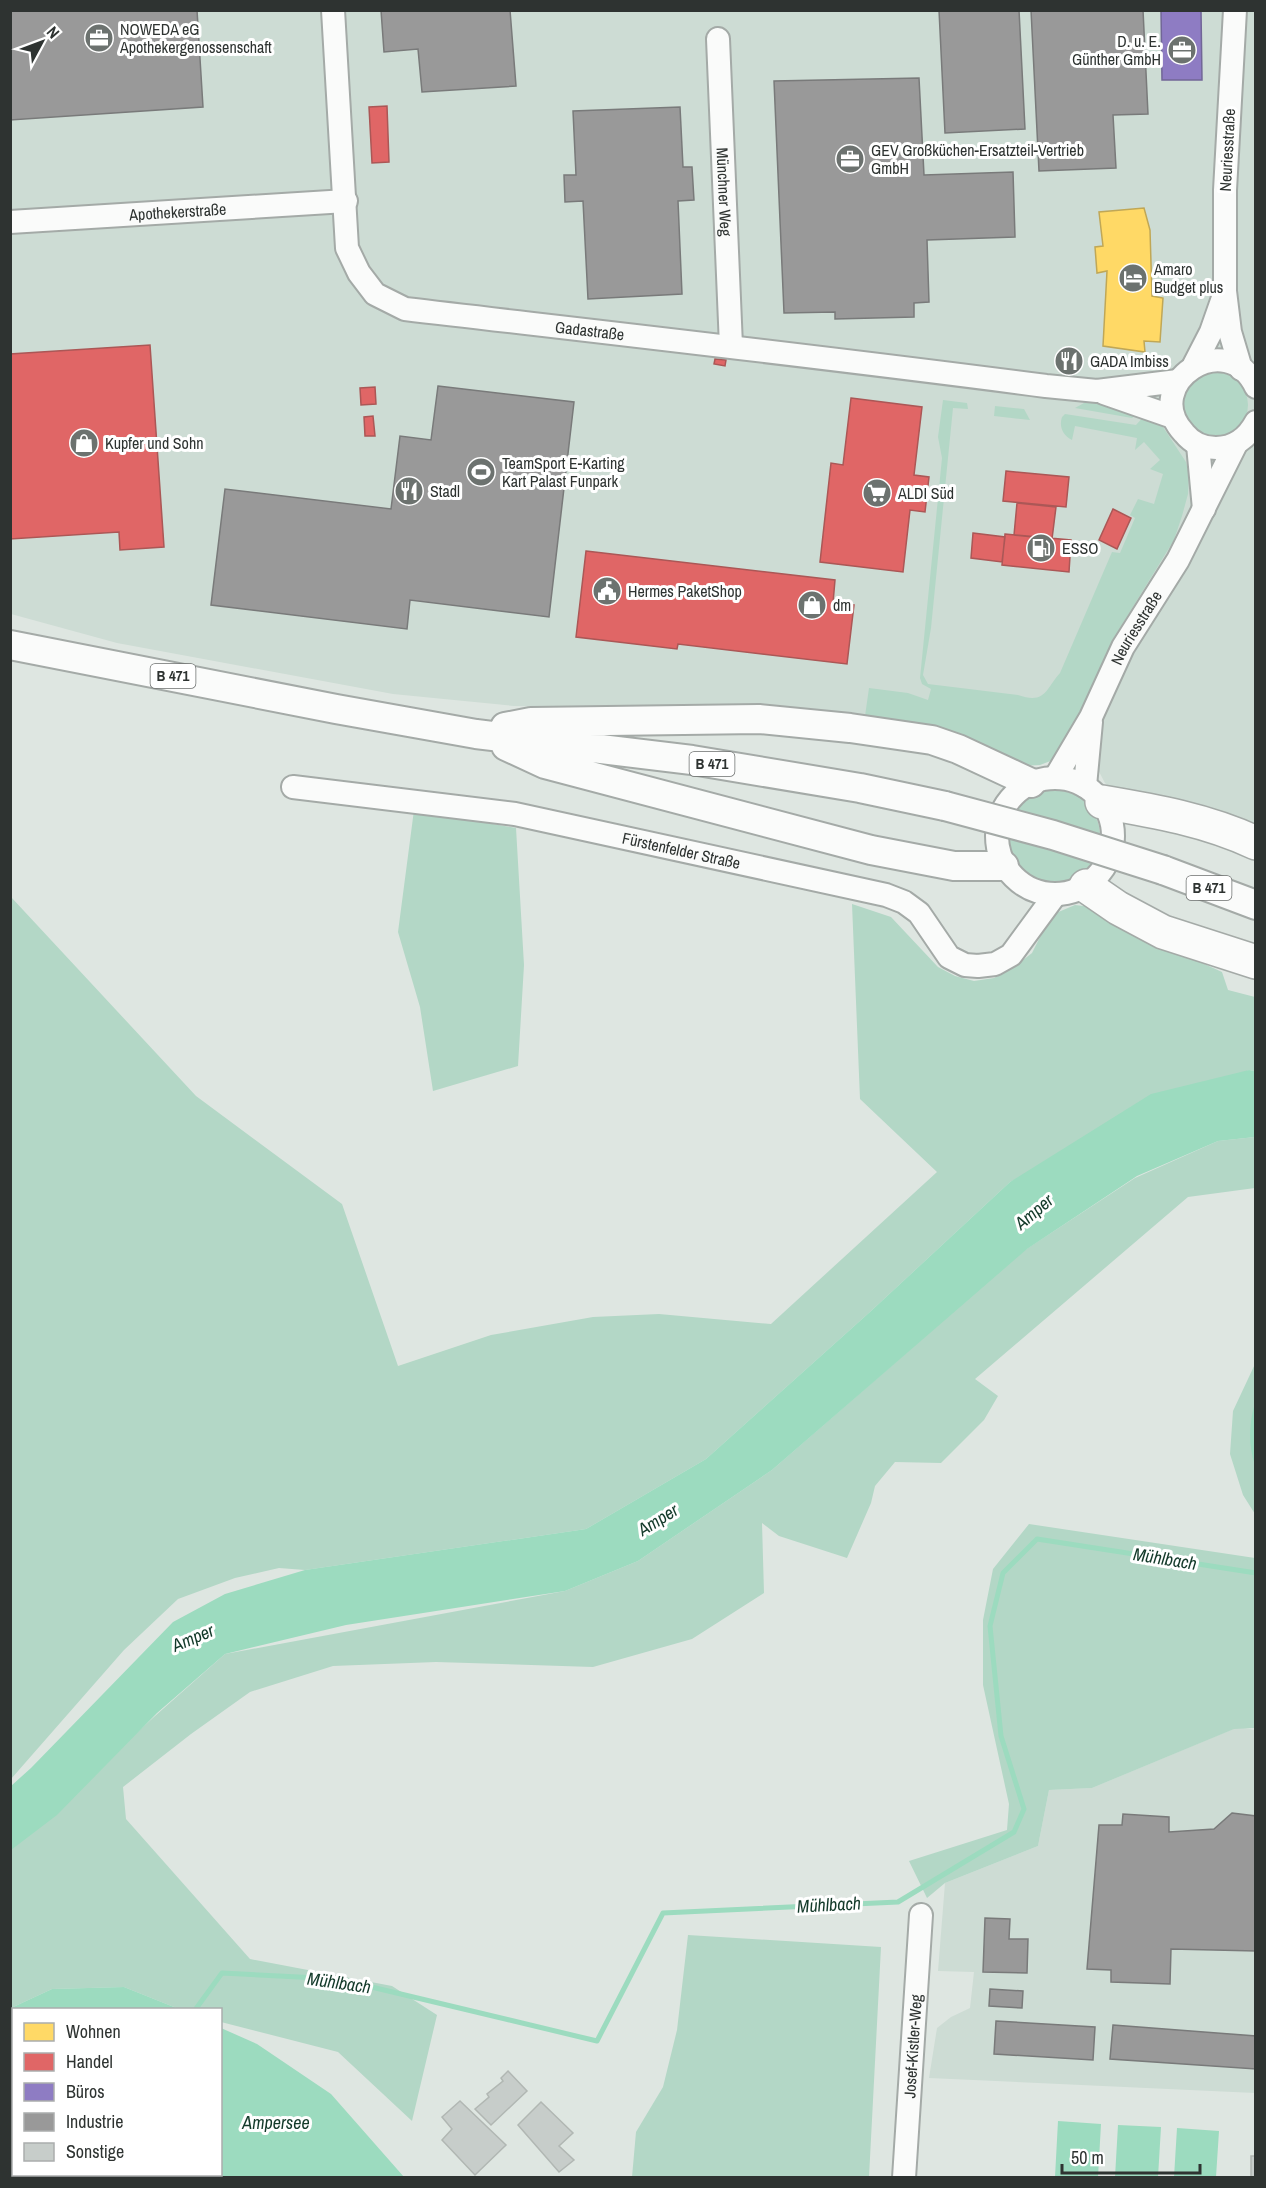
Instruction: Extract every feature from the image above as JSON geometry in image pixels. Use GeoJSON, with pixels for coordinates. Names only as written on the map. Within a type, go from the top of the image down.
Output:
{"type":"FeatureCollection","features":[{"type":"Feature","properties":{"kind":"highway"},"geometry":{"type":"LineString","coordinates":[[1094,794],[1173,814],[1237,834],[1256,843]]}},
{"type":"Feature","properties":{"kind":"highway"},"geometry":{"type":"LineString","coordinates":[[1086,886],[1156,930],[1256,962]]}},
{"type":"Feature","properties":{"kind":"main road","name":"B 471"},"geometry":{"type":"LineString","coordinates":[[10,645],[336,709],[477,734],[692,760],[860,788],[945,806],[1053,836],[1163,870],[1256,905]]}},
{"type":"Feature","properties":{"kind":"main road"},"geometry":{"type":"LineString","coordinates":[[477,734],[531,722],[759,719],[850,728],[932,740],[1043,780]]}},
{"type":"Feature","properties":{"kind":"main road"},"geometry":{"type":"LineString","coordinates":[[477,734],[545,764],[871,850],[954,866],[1004,866]]}},
{"type":"Feature","properties":{"kind":"street","name":"Gadastraße"},"geometry":{"type":"LineString","coordinates":[[333,10],[347,248],[359,273],[375,294],[405,309],[1097,391],[1173,417]]}},
{"type":"Feature","properties":{"kind":"street","name":"Neuriesstraße"},"geometry":{"type":"LineString","coordinates":[[1235,10],[1224,190],[1225,291],[1230,332],[1251,379]]}},
{"type":"Feature","properties":{"kind":"street","name":"Münchner Weg"},"geometry":{"type":"LineString","coordinates":[[718,39],[731,346]]}},
{"type":"Feature","properties":{"kind":"street","name":"Apothekerstraße"},"geometry":{"type":"LineString","coordinates":[[10,222],[346,201]]}},
{"type":"Feature","properties":{"kind":"street","name":"Neuriesstraße"},"geometry":{"type":"LineString","coordinates":[[1173,417],[1171,402],[1211,332],[1225,291]]}},
{"type":"Feature","properties":{"kind":"street","name":"Gadastraße"},"geometry":{"type":"LineString","coordinates":[[1097,391],[1186,373],[1206,361],[1218,360],[1230,363],[1251,379]]}},
{"type":"Feature","properties":{"kind":"street"},"geometry":{"type":"LineString","coordinates":[[1173,417],[1179,428],[1198,445],[1216,448],[1250,431]]}},
{"type":"Feature","properties":{"kind":"street","name":"Neuriesstraße"},"geometry":{"type":"LineString","coordinates":[[1043,780],[1091,717],[1123,647],[1178,560],[1204,509],[1250,431]]}},
{"type":"Feature","properties":{"kind":"street"},"geometry":{"type":"LineString","coordinates":[[1198,445],[1204,509]]}},
{"type":"Feature","properties":{"kind":"street","name":"Neuriesstraße"},"geometry":{"type":"LineString","coordinates":[[1091,717],[1094,794]]}},
{"type":"Feature","properties":{"kind":"street"},"geometry":{"type":"LineString","coordinates":[[1043,780],[1071,780],[1094,794],[1111,819],[1113,838],[1110,857],[1100,873],[1086,886],[1071,893],[1055,895],[1041,894],[1015,879],[1004,866],[997,848],[997,828],[1003,809],[1014,794],[1043,780]]}},
{"type":"Feature","properties":{"kind":"street","name":"Fürstenfelder Straße"},"geometry":{"type":"LineString","coordinates":[[293,787],[515,814],[886,896],[904,902],[919,913],[949,957],[965,965],[995,964],[1011,955],[1055,895]]}},
{"type":"Feature","properties":{"kind":"street"},"geometry":{"type":"LineString","coordinates":[[1028,933],[1029,889]]}},
{"type":"Feature","properties":{"kind":"street","name":"Josef-Kistler-Weg"},"geometry":{"type":"LineString","coordinates":[[904,2178],[921,1915]]}},
{"type":"Feature","properties":{"kind":"shaded area"},"geometry":{"type":"Polygon","coordinates":[[[10,11],[1255,11],[1255,836],[1120,797],[1105,783],[1096,766],[861,720],[630,707],[514,706],[393,694],[117,643],[11,614],[10,11]]]}},
{"type":"Feature","properties":{"kind":"shaded area"},"geometry":{"type":"Polygon","coordinates":[[[1215,372],[1228,375],[1238,382],[1245,392],[1248,405],[1245,418],[1238,428],[1228,435],[1215,438],[1202,435],[1192,428],[1185,418],[1182,405],[1185,392],[1192,382],[1202,375],[1215,372]]]}},
{"type":"Feature","properties":{"kind":"shaded area"},"geometry":{"type":"Polygon","coordinates":[[[943,400],[967,403],[968,409],[953,408],[931,628],[923,675],[928,684],[1027,698],[1034,698],[1044,693],[1060,673],[1112,552],[1120,553],[1135,518],[1130,515],[1138,499],[1154,504],[1163,474],[1150,469],[1160,460],[1144,442],[1135,450],[1137,438],[1075,426],[1072,440],[1066,436],[1061,427],[1062,417],[1065,414],[1136,425],[1146,414],[1163,427],[1186,462],[1189,474],[1188,494],[1174,540],[1112,641],[1083,707],[1060,751],[1053,760],[1040,765],[1022,766],[864,723],[869,688],[908,693],[928,700],[931,689],[922,684],[920,678],[942,458],[938,437],[943,400]]]}},
{"type":"Feature","properties":{"kind":"shaded area"},"geometry":{"type":"Polygon","coordinates":[[[1091,401],[1137,411],[1137,414],[1132,418],[1075,408],[1091,401]]]}},
{"type":"Feature","properties":{"kind":"shaded area"},"geometry":{"type":"Polygon","coordinates":[[[995,406],[1024,409],[1030,420],[994,416],[995,406]]]}},
{"type":"Feature","properties":{"kind":"shaded area"},"geometry":{"type":"Polygon","coordinates":[[[1054,790],[1071,794],[1086,804],[1096,819],[1100,836],[1096,853],[1086,868],[1071,878],[1054,882],[1037,878],[1022,868],[1012,853],[1008,836],[1012,819],[1022,804],[1037,794],[1054,790]]]}},
{"type":"Feature","properties":{"kind":"shaded area"},"geometry":{"type":"Polygon","coordinates":[[[414,810],[516,828],[524,965],[518,1066],[433,1091],[420,1007],[398,932],[414,810]]]}},
{"type":"Feature","properties":{"kind":"shaded area"},"geometry":{"type":"Polygon","coordinates":[[[11,897],[196,1096],[342,1204],[398,1366],[491,1335],[593,1317],[659,1314],[771,1324],[937,1172],[860,1099],[852,904],[891,917],[938,967],[955,976],[974,981],[994,978],[1014,967],[1032,953],[1043,931],[1056,913],[1075,905],[1092,907],[1145,937],[1222,972],[1228,990],[1255,997],[1255,1071],[1249,1070],[1010,1182],[706,1459],[586,1529],[305,1570],[279,1568],[235,1578],[178,1599],[124,1650],[11,1779],[11,897]]]}},
{"type":"Feature","properties":{"kind":"shaded area"},"geometry":{"type":"Polygon","coordinates":[[[1255,1137],[1255,1188],[1188,1197],[975,1379],[998,1396],[984,1420],[941,1463],[895,1462],[875,1486],[871,1503],[847,1558],[779,1536],[762,1523],[764,1593],[692,1639],[593,1667],[436,1662],[333,1666],[250,1692],[123,1787],[126,1819],[250,1959],[392,1986],[437,2015],[412,2121],[338,2052],[222,2022],[222,2008],[176,2008],[124,1987],[52,1989],[11,2008],[11,1849],[225,1654],[565,1591],[638,1561],[772,1470],[1022,1252],[1135,1178],[1218,1141],[1255,1137]]]}},
{"type":"Feature","properties":{"kind":"shaded area"},"geometry":{"type":"Polygon","coordinates":[[[1255,1364],[1255,1514],[1243,1495],[1230,1454],[1233,1411],[1255,1364]]]}},
{"type":"Feature","properties":{"kind":"shaded area"},"geometry":{"type":"Polygon","coordinates":[[[1029,1524],[1255,1558],[1255,1728],[1234,1729],[1092,1788],[1049,1790],[1038,1846],[945,1883],[927,1898],[909,1861],[1007,1830],[1009,1804],[983,1685],[983,1620],[993,1569],[1029,1524]]]}},
{"type":"Feature","properties":{"kind":"shaded area"},"geometry":{"type":"Polygon","coordinates":[[[1238,1727],[1255,1730],[1255,2093],[929,2078],[937,2028],[951,2017],[970,2008],[974,1972],[938,1971],[945,1883],[1038,1846],[1049,1790],[1092,1788],[1238,1727]]]}},
{"type":"Feature","properties":{"kind":"shaded area"},"geometry":{"type":"Polygon","coordinates":[[[688,1935],[881,1947],[869,2177],[632,2177],[636,2132],[663,2087],[677,2030],[688,1935]]]}},
{"type":"Feature","properties":{"kind":"water","name":"Amper"},"geometry":{"type":"Polygon","coordinates":[[[1249,1070],[1255,1071],[1255,1137],[1218,1141],[1137,1176],[1027,1249],[772,1470],[638,1561],[565,1591],[346,1625],[225,1654],[157,1713],[57,1815],[11,1850],[11,1786],[173,1622],[225,1594],[305,1570],[586,1529],[706,1459],[1010,1182],[1151,1094],[1249,1070]]]}},
{"type":"Feature","properties":{"kind":"water"},"geometry":{"type":"Polygon","coordinates":[[[1255,1403],[1255,1465],[1250,1434],[1255,1403]]]}},
{"type":"Feature","properties":{"kind":"water","name":"Ampersee"},"geometry":{"type":"Polygon","coordinates":[[[124,1987],[176,2008],[12,2008],[12,2176],[222,2176],[222,2028],[257,2044],[331,2094],[404,2177],[11,2177],[11,2008],[52,1989],[124,1987]]]}},
{"type":"Feature","properties":{"kind":"water"},"geometry":{"type":"Polygon","coordinates":[[[1058,2121],[1101,2124],[1098,2177],[1055,2177],[1058,2121]]]}},
{"type":"Feature","properties":{"kind":"water"},"geometry":{"type":"Polygon","coordinates":[[[1118,2125],[1161,2127],[1158,2177],[1115,2177],[1118,2125]]]}},
{"type":"Feature","properties":{"kind":"water"},"geometry":{"type":"Polygon","coordinates":[[[1177,2128],[1219,2131],[1216,2177],[1174,2177],[1177,2128]]]}},
{"type":"Feature","properties":{"kind":"building: Wohnen"},"geometry":{"type":"Polygon","coordinates":[[[1144,208],[1150,230],[1152,296],[1163,298],[1160,342],[1144,341],[1145,352],[1103,346],[1107,271],[1097,273],[1095,247],[1103,246],[1099,212],[1144,208]]]}},
{"type":"Feature","properties":{"kind":"building: Handel"},"geometry":{"type":"Polygon","coordinates":[[[387,106],[389,162],[372,163],[369,107],[387,106]]]}},
{"type":"Feature","properties":{"kind":"building: Handel","name":"Kupfer und Sohn"},"geometry":{"type":"Polygon","coordinates":[[[150,345],[164,547],[120,550],[119,532],[10,539],[10,354],[150,345]]]}},
{"type":"Feature","properties":{"kind":"building: Handel"},"geometry":{"type":"Polygon","coordinates":[[[715,359],[726,360],[725,366],[714,364],[715,359]]]}},
{"type":"Feature","properties":{"kind":"building: Handel"},"geometry":{"type":"Polygon","coordinates":[[[375,387],[376,404],[361,405],[360,388],[375,387]]]}},
{"type":"Feature","properties":{"kind":"building: Handel","name":"ALDI Süd"},"geometry":{"type":"Polygon","coordinates":[[[851,398],[922,407],[914,475],[929,477],[925,512],[910,510],[903,572],[820,562],[831,463],[843,465],[851,398]]]}},
{"type":"Feature","properties":{"kind":"building: Handel"},"geometry":{"type":"Polygon","coordinates":[[[373,416],[375,436],[365,436],[364,417],[373,416]]]}},
{"type":"Feature","properties":{"kind":"building: Handel"},"geometry":{"type":"Polygon","coordinates":[[[1006,471],[1069,477],[1066,507],[1003,501],[1006,471]]]}},
{"type":"Feature","properties":{"kind":"building: Handel"},"geometry":{"type":"Polygon","coordinates":[[[1017,503],[1056,507],[1052,539],[1014,535],[1017,503]]]}},
{"type":"Feature","properties":{"kind":"building: Handel"},"geometry":{"type":"Polygon","coordinates":[[[1113,509],[1131,518],[1117,549],[1099,540],[1113,509]]]}},
{"type":"Feature","properties":{"kind":"building: Handel"},"geometry":{"type":"Polygon","coordinates":[[[973,533],[1005,537],[1002,562],[971,558],[973,533]]]}},
{"type":"Feature","properties":{"kind":"building: Handel"},"geometry":{"type":"Polygon","coordinates":[[[1005,534],[1071,540],[1069,572],[1002,565],[1005,534]]]}},
{"type":"Feature","properties":{"kind":"building: Handel"},"geometry":{"type":"Polygon","coordinates":[[[586,551],[835,580],[833,603],[854,605],[847,664],[678,644],[677,649],[576,637],[586,551]]]}},
{"type":"Feature","properties":{"kind":"building: Büros"},"geometry":{"type":"Polygon","coordinates":[[[1161,10],[1201,10],[1202,80],[1162,80],[1161,10]]]}},
{"type":"Feature","properties":{"kind":"building: Industrie"},"geometry":{"type":"Polygon","coordinates":[[[10,10],[197,10],[203,107],[10,120],[10,10]]]}},
{"type":"Feature","properties":{"kind":"building: Industrie"},"geometry":{"type":"Polygon","coordinates":[[[381,10],[510,10],[516,86],[422,92],[418,49],[384,52],[381,10]]]}},
{"type":"Feature","properties":{"kind":"building: Industrie"},"geometry":{"type":"Polygon","coordinates":[[[939,10],[1019,10],[1025,129],[945,133],[939,10]]]}},
{"type":"Feature","properties":{"kind":"building: Industrie"},"geometry":{"type":"Polygon","coordinates":[[[1031,10],[1143,10],[1148,114],[1113,115],[1116,168],[1039,171],[1031,10]]]}},
{"type":"Feature","properties":{"kind":"building: Industrie"},"geometry":{"type":"Polygon","coordinates":[[[919,78],[924,175],[1013,172],[1015,237],[927,240],[929,302],[914,303],[914,317],[835,319],[835,312],[784,313],[774,81],[919,78]]]}},
{"type":"Feature","properties":{"kind":"building: Industrie"},"geometry":{"type":"Polygon","coordinates":[[[680,107],[683,167],[692,167],[694,200],[678,201],[682,294],[588,299],[583,201],[565,202],[564,175],[576,175],[573,111],[680,107]]]}},
{"type":"Feature","properties":{"kind":"building: Industrie"},"geometry":{"type":"Polygon","coordinates":[[[438,386],[574,402],[549,617],[410,600],[407,629],[211,605],[225,489],[391,509],[400,436],[431,440],[438,386]]]}},
{"type":"Feature","properties":{"kind":"building: Industrie"},"geometry":{"type":"Polygon","coordinates":[[[1232,1813],[1256,1816],[1256,1951],[1171,1949],[1170,1984],[1111,1982],[1111,1970],[1087,1969],[1099,1825],[1122,1825],[1123,1814],[1169,1817],[1169,1832],[1214,1829],[1232,1813]]]}},
{"type":"Feature","properties":{"kind":"building: Industrie"},"geometry":{"type":"Polygon","coordinates":[[[985,1918],[1010,1919],[1009,1939],[1028,1939],[1027,1973],[983,1972],[985,1918]]]}},
{"type":"Feature","properties":{"kind":"building: Industrie"},"geometry":{"type":"Polygon","coordinates":[[[990,1989],[1023,1991],[1022,2008],[989,2006],[990,1989]]]}},
{"type":"Feature","properties":{"kind":"building: Industrie"},"geometry":{"type":"Polygon","coordinates":[[[996,2021],[1095,2027],[1093,2060],[994,2054],[996,2021]]]}},
{"type":"Feature","properties":{"kind":"building: Industrie"},"geometry":{"type":"Polygon","coordinates":[[[1113,2025],[1256,2036],[1256,2069],[1110,2059],[1113,2025]]]}},
{"type":"Feature","properties":{"kind":"building: Sonstige"},"geometry":{"type":"Polygon","coordinates":[[[508,2071],[527,2091],[491,2125],[475,2109],[489,2097],[487,2094],[503,2081],[501,2078],[508,2071]]]}},
{"type":"Feature","properties":{"kind":"building: Sonstige"},"geometry":{"type":"Polygon","coordinates":[[[460,2101],[506,2145],[475,2175],[442,2140],[452,2129],[442,2117],[460,2101]]]}},
{"type":"Feature","properties":{"kind":"building: Sonstige"},"geometry":{"type":"Polygon","coordinates":[[[541,2102],[573,2133],[559,2146],[574,2160],[559,2172],[518,2125],[541,2102]]]}},
{"type":"Feature","properties":{"kind":"building: Sonstige"},"geometry":{"type":"Polygon","coordinates":[[[1251,2156],[1256,2156],[1256,2178],[1251,2178],[1251,2156]]]}},
{"type":"Feature","properties":{"kind":"waterway","name":"Mühlbach"},"geometry":{"type":"LineString","coordinates":[[196,2008],[222,1973],[338,1979],[597,2041],[663,1913],[898,1902],[1014,1832],[1024,1809],[1001,1736],[990,1626],[1003,1573],[1037,1539],[1256,1573]]}},
{"type":"Feature","properties":{"kind":"place","name":"NOWEDA eG Apothekergenossenschaft"},"geometry":{"type":"Point","coordinates":[99,38]}},
{"type":"Feature","properties":{"kind":"place","name":"D. u. E. Günther GmbH"},"geometry":{"type":"Point","coordinates":[1182,50]}},
{"type":"Feature","properties":{"kind":"place","name":"GEV Großküchen-Ersatzteil-Vertrieb GmbH"},"geometry":{"type":"Point","coordinates":[850,159]}},
{"type":"Feature","properties":{"kind":"place","name":"Amaro Budget plus"},"geometry":{"type":"Point","coordinates":[1133,278]}},
{"type":"Feature","properties":{"kind":"place","name":"GADA Imbiss"},"geometry":{"type":"Point","coordinates":[1069,361]}},
{"type":"Feature","properties":{"kind":"place","name":"Kupfer und Sohn"},"geometry":{"type":"Point","coordinates":[84,443]}},
{"type":"Feature","properties":{"kind":"place","name":"TeamSport E-Karting Kart Palast Funpark"},"geometry":{"type":"Point","coordinates":[481,472]}},
{"type":"Feature","properties":{"kind":"place","name":"Stadl"},"geometry":{"type":"Point","coordinates":[409,491]}},
{"type":"Feature","properties":{"kind":"place","name":"ALDI Süd"},"geometry":{"type":"Point","coordinates":[877,493]}},
{"type":"Feature","properties":{"kind":"place","name":"ESSO"},"geometry":{"type":"Point","coordinates":[1041,548]}},
{"type":"Feature","properties":{"kind":"place","name":"Hermes PaketShop"},"geometry":{"type":"Point","coordinates":[607,591]}},
{"type":"Feature","properties":{"kind":"place","name":"dm"},"geometry":{"type":"Point","coordinates":[812,605]}}]}
